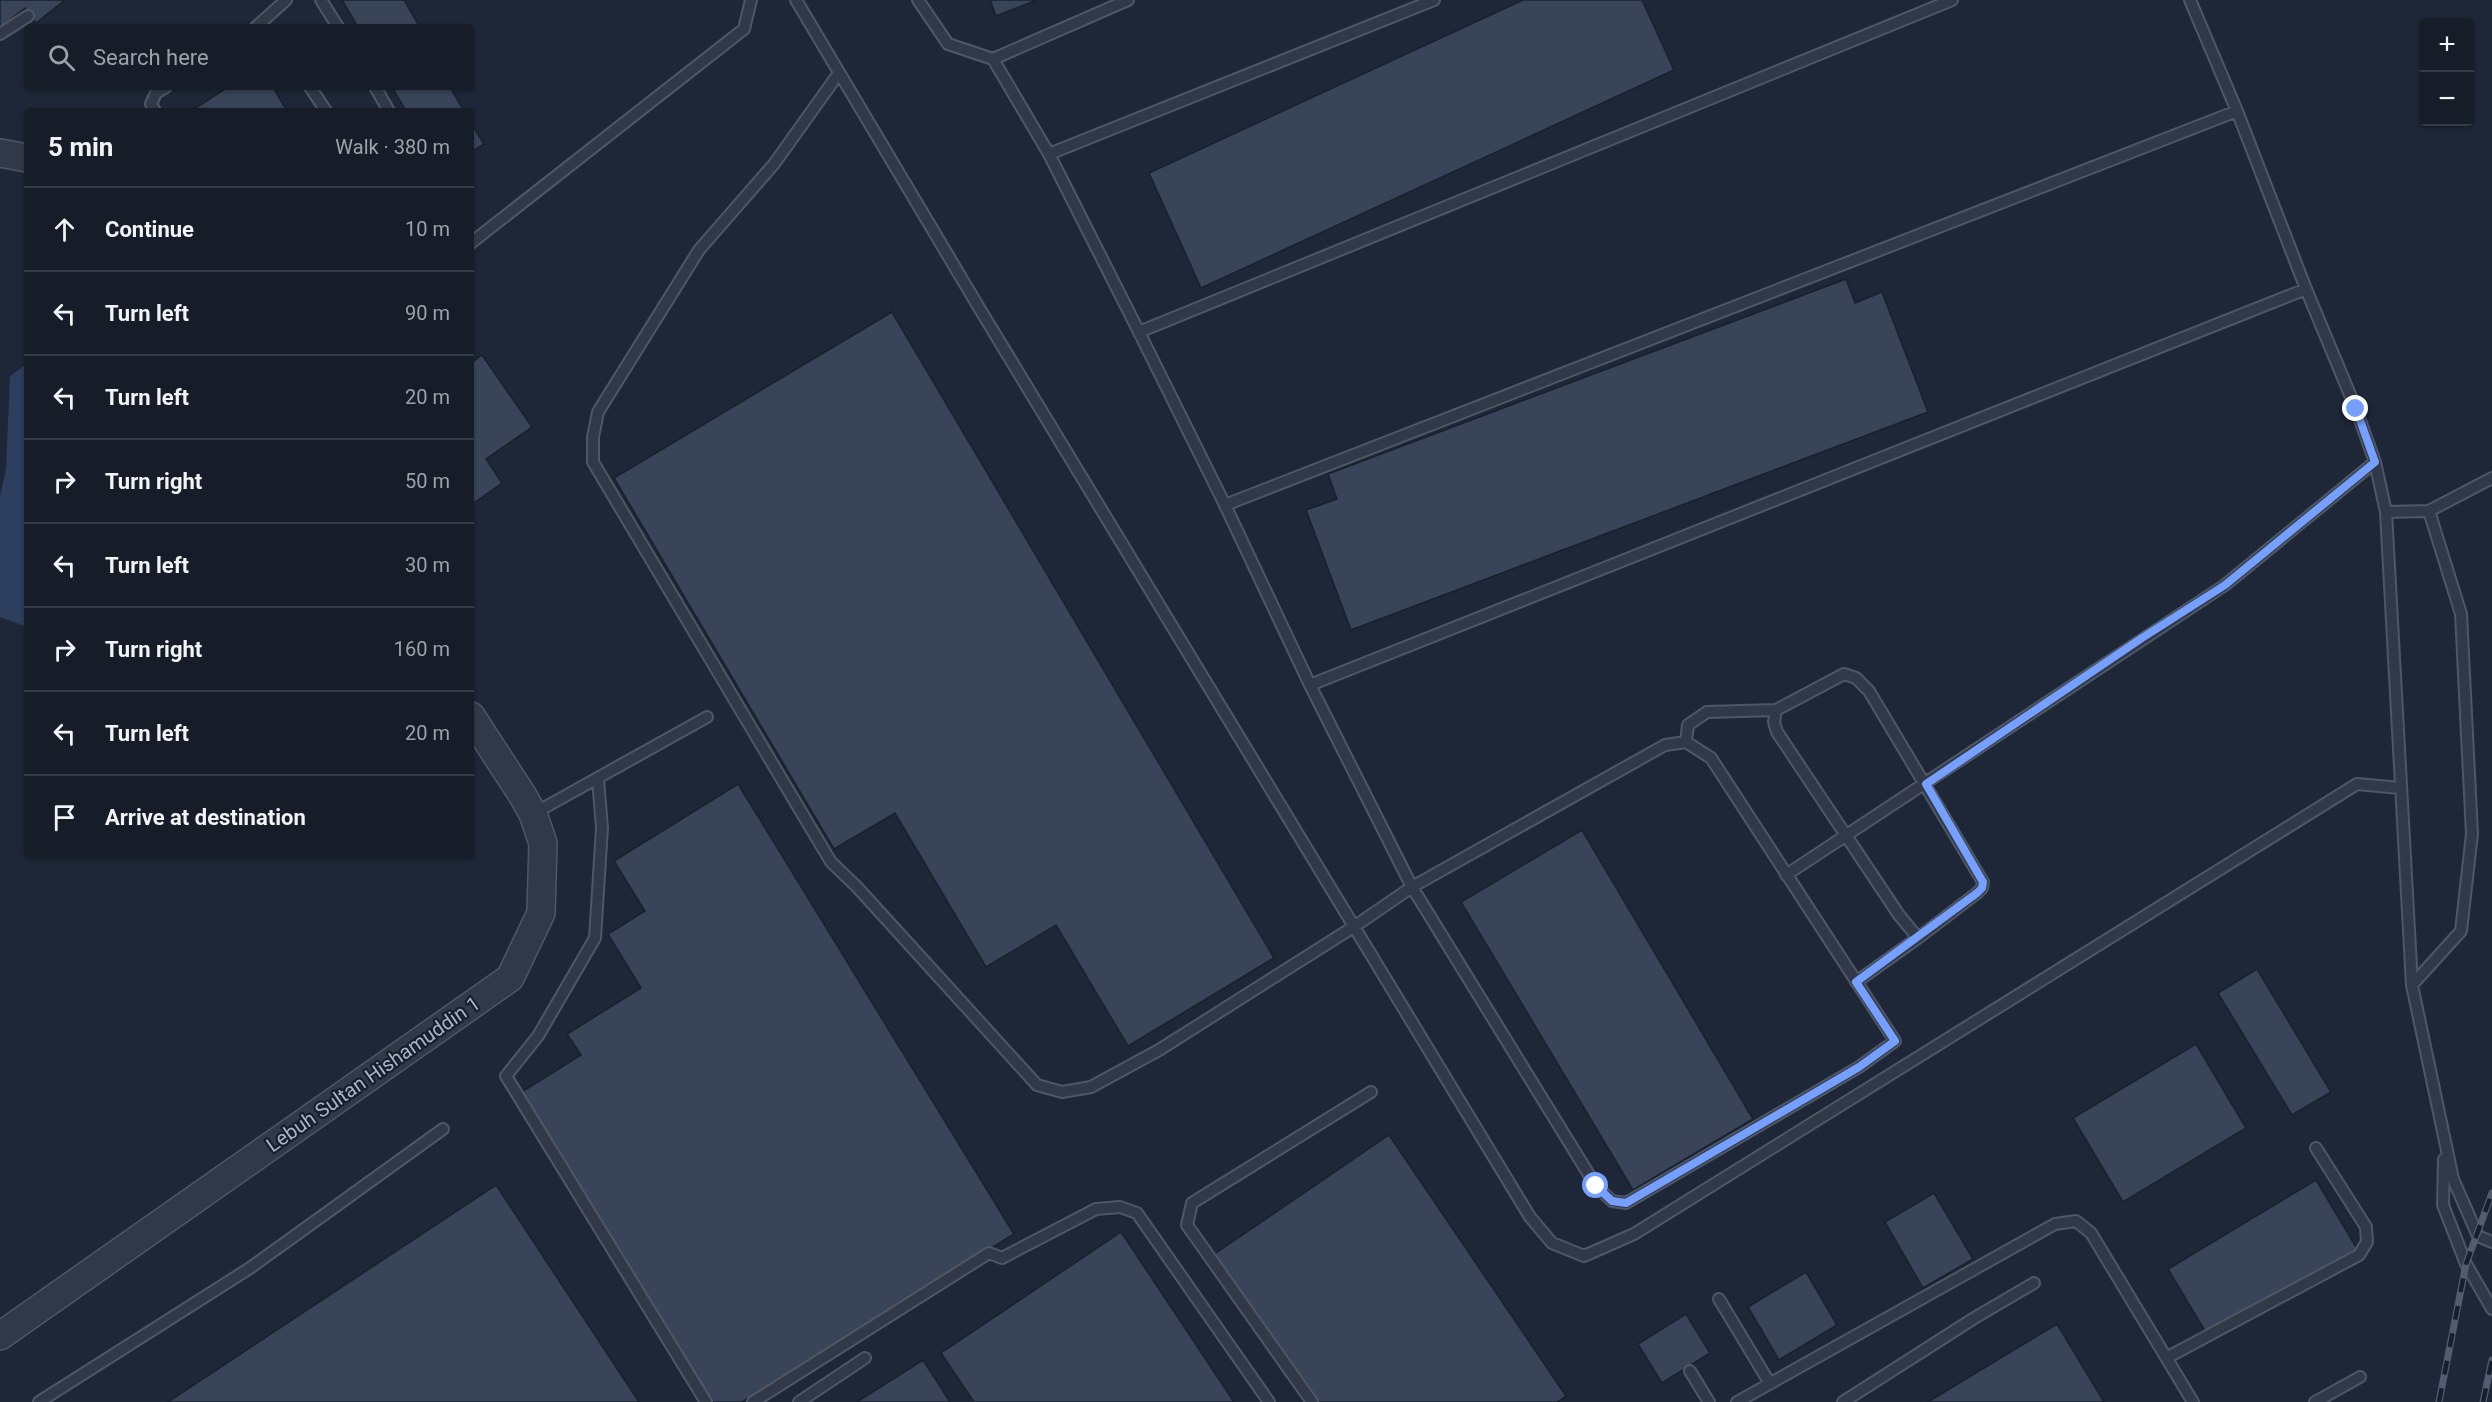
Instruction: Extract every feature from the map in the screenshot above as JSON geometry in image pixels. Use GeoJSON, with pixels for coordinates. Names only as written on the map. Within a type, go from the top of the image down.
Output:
{"type":"FeatureCollection","features":[{"type":"Feature","properties":{"kind":"street"},"geometry":{"type":"LineString","coordinates":[[0,153],[24,157]]}},
{"type":"Feature","properties":{"kind":"street","name":"Lebuh Sultan Hishamuddin 1"},"geometry":{"type":"LineString","coordinates":[[0,1336],[510,978],[541,913],[543,843],[533,814],[474,721]]}},
{"type":"Feature","properties":{"kind":"lane"},"geometry":{"type":"LineString","coordinates":[[264,24],[286,0]]}},
{"type":"Feature","properties":{"kind":"lane"},"geometry":{"type":"LineString","coordinates":[[321,0],[336,24]]}},
{"type":"Feature","properties":{"kind":"lane"},"geometry":{"type":"LineString","coordinates":[[474,241],[744,29],[751,0]]}},
{"type":"Feature","properties":{"kind":"lane"},"geometry":{"type":"LineString","coordinates":[[796,0],[987,322],[1530,1217],[1552,1243],[1584,1256],[1634,1234],[2358,784],[2400,788]]}},
{"type":"Feature","properties":{"kind":"lane"},"geometry":{"type":"LineString","coordinates":[[839,72],[774,164],[699,250],[598,412],[593,437],[593,462],[831,862],[857,887],[1037,1085],[1062,1092],[1091,1087],[1158,1050],[1355,926],[1412,887],[1665,745],[1686,742],[1711,758],[1895,1041],[1859,1067],[1626,1203],[1612,1201],[1596,1186],[1412,887],[1310,685],[1225,505],[1048,154],[993,59],[948,44],[918,0]]}},
{"type":"Feature","properties":{"kind":"lane"},"geometry":{"type":"LineString","coordinates":[[993,59],[1128,0]]}},
{"type":"Feature","properties":{"kind":"lane"},"geometry":{"type":"LineString","coordinates":[[1048,154],[1434,0]]}},
{"type":"Feature","properties":{"kind":"lane"},"geometry":{"type":"LineString","coordinates":[[1139,332],[1952,0]]}},
{"type":"Feature","properties":{"kind":"lane"},"geometry":{"type":"LineString","coordinates":[[2190,0],[2237,111],[2375,462],[2386,512],[2412,985],[2453,1179],[2478,1236],[2492,1242]]}},
{"type":"Feature","properties":{"kind":"lane"},"geometry":{"type":"LineString","coordinates":[[0,34],[28,16]]}},
{"type":"Feature","properties":{"kind":"lane"},"geometry":{"type":"LineString","coordinates":[[153,108],[151,104],[156,93],[161,90]]}},
{"type":"Feature","properties":{"kind":"lane"},"geometry":{"type":"LineString","coordinates":[[312,90],[324,108]]}},
{"type":"Feature","properties":{"kind":"lane"},"geometry":{"type":"LineString","coordinates":[[377,90],[387,108]]}},
{"type":"Feature","properties":{"kind":"lane"},"geometry":{"type":"LineString","coordinates":[[1225,505],[2237,111]]}},
{"type":"Feature","properties":{"kind":"lane"},"geometry":{"type":"LineString","coordinates":[[1310,685],[2306,289]]}},
{"type":"Feature","properties":{"kind":"lane"},"geometry":{"type":"LineString","coordinates":[[1786,875],[2225,585],[2375,462]]}},
{"type":"Feature","properties":{"kind":"lane"},"geometry":{"type":"LineString","coordinates":[[2386,512],[2429,511],[2492,478]]}},
{"type":"Feature","properties":{"kind":"lane"},"geometry":{"type":"LineString","coordinates":[[2412,985],[2462,931],[2472,834],[2461,614],[2429,511]]}},
{"type":"Feature","properties":{"kind":"lane"},"geometry":{"type":"LineString","coordinates":[[1686,742],[1688,725],[1707,712],[1776,710],[1844,674],[1856,678],[1869,691],[1983,882],[1982,888],[1977,893],[1856,982]]}},
{"type":"Feature","properties":{"kind":"lane"},"geometry":{"type":"LineString","coordinates":[[1776,710],[1774,722],[1777,732],[1899,915],[1918,938]]}},
{"type":"Feature","properties":{"kind":"lane"},"geometry":{"type":"LineString","coordinates":[[533,814],[707,717]]}},
{"type":"Feature","properties":{"kind":"lane"},"geometry":{"type":"LineString","coordinates":[[598,779],[602,828],[595,938],[538,1036],[506,1076],[706,1402]]}},
{"type":"Feature","properties":{"kind":"lane"},"geometry":{"type":"LineString","coordinates":[[1312,1402],[1187,1225],[1192,1203],[1371,1092]]}},
{"type":"Feature","properties":{"kind":"lane"},"geometry":{"type":"LineString","coordinates":[[39,1402],[250,1268],[442,1128]]}},
{"type":"Feature","properties":{"kind":"lane"},"geometry":{"type":"LineString","coordinates":[[2444,1135],[2444,1205],[2466,1264],[2492,1310]]}},
{"type":"Feature","properties":{"kind":"lane"},"geometry":{"type":"LineString","coordinates":[[2168,1357],[2359,1255],[2367,1242],[2366,1227],[2316,1148]]}},
{"type":"Feature","properties":{"kind":"lane"},"geometry":{"type":"LineString","coordinates":[[753,1402],[989,1253],[1002,1258],[1096,1209],[1120,1206],[1137,1214],[1269,1402]]}},
{"type":"Feature","properties":{"kind":"lane"},"geometry":{"type":"LineString","coordinates":[[1737,1402],[1769,1382],[2055,1224],[2076,1221],[2091,1233],[2168,1357],[2193,1402]]}},
{"type":"Feature","properties":{"kind":"lane"},"geometry":{"type":"LineString","coordinates":[[1843,1402],[1976,1317],[2034,1283]]}},
{"type":"Feature","properties":{"kind":"lane"},"geometry":{"type":"LineString","coordinates":[[1719,1299],[1769,1382]]}},
{"type":"Feature","properties":{"kind":"lane"},"geometry":{"type":"LineString","coordinates":[[799,1402],[865,1358]]}},
{"type":"Feature","properties":{"kind":"lane"},"geometry":{"type":"LineString","coordinates":[[1690,1371],[1710,1402]]}},
{"type":"Feature","properties":{"kind":"lane"},"geometry":{"type":"LineString","coordinates":[[2315,1402],[2360,1377]]}},
{"type":"Feature","properties":{"kind":"water"},"geometry":{"type":"Polygon","coordinates":[[[24,366],[24,626],[0,617],[0,496],[6,469],[10,376],[24,366]]]}},
{"type":"Feature","properties":{"kind":"building"},"geometry":{"type":"Polygon","coordinates":[[[0,0],[65,0],[36,23],[25,8],[0,28],[0,0]]]}},
{"type":"Feature","properties":{"kind":"building"},"geometry":{"type":"Polygon","coordinates":[[[342,0],[404,0],[418,24],[356,24],[342,0]]]}},
{"type":"Feature","properties":{"kind":"building"},"geometry":{"type":"Polygon","coordinates":[[[990,0],[1037,0],[996,16],[990,0]]]}},
{"type":"Feature","properties":{"kind":"building"},"geometry":{"type":"Polygon","coordinates":[[[1523,0],[1642,0],[1674,70],[1201,288],[1149,173],[1523,0]]]}},
{"type":"Feature","properties":{"kind":"building"},"geometry":{"type":"Polygon","coordinates":[[[223,90],[276,90],[285,108],[196,108],[223,90]]]}},
{"type":"Feature","properties":{"kind":"building"},"geometry":{"type":"Polygon","coordinates":[[[394,90],[452,90],[462,108],[404,108],[394,90]]]}},
{"type":"Feature","properties":{"kind":"building"},"geometry":{"type":"Polygon","coordinates":[[[474,128],[484,144],[474,150],[474,128]]]}},
{"type":"Feature","properties":{"kind":"building"},"geometry":{"type":"Polygon","coordinates":[[[1846,279],[1855,303],[1882,292],[1928,412],[1351,630],[1306,510],[1337,499],[1328,474],[1846,279]]]}},
{"type":"Feature","properties":{"kind":"building"},"geometry":{"type":"Polygon","coordinates":[[[892,312],[1274,958],[1128,1046],[1056,925],[986,967],[895,813],[834,849],[614,478],[892,312]]]}},
{"type":"Feature","properties":{"kind":"building"},"geometry":{"type":"Polygon","coordinates":[[[482,355],[532,427],[486,459],[502,483],[474,503],[474,361],[482,355]]]}},
{"type":"Feature","properties":{"kind":"building"},"geometry":{"type":"Polygon","coordinates":[[[738,784],[1014,1234],[742,1402],[710,1402],[520,1093],[581,1055],[567,1034],[641,988],[608,934],[645,911],[614,861],[738,784]]]}},
{"type":"Feature","properties":{"kind":"building"},"geometry":{"type":"Polygon","coordinates":[[[1582,830],[1753,1119],[1633,1190],[1461,902],[1582,830]]]}},
{"type":"Feature","properties":{"kind":"building"},"geometry":{"type":"Polygon","coordinates":[[[2257,969],[2331,1092],[2292,1115],[2218,993],[2257,969]]]}},
{"type":"Feature","properties":{"kind":"building"},"geometry":{"type":"Polygon","coordinates":[[[2196,1044],[2246,1128],[2123,1202],[2073,1118],[2196,1044]]]}},
{"type":"Feature","properties":{"kind":"building"},"geometry":{"type":"Polygon","coordinates":[[[1389,1135],[1566,1396],[1557,1402],[1313,1402],[1213,1255],[1389,1135]]]}},
{"type":"Feature","properties":{"kind":"building"},"geometry":{"type":"Polygon","coordinates":[[[2316,1180],[2359,1252],[2211,1341],[2168,1269],[2316,1180]]]}},
{"type":"Feature","properties":{"kind":"building"},"geometry":{"type":"Polygon","coordinates":[[[496,1185],[639,1402],[168,1402],[496,1185]]]}},
{"type":"Feature","properties":{"kind":"building"},"geometry":{"type":"Polygon","coordinates":[[[1934,1193],[1973,1259],[1923,1288],[1885,1222],[1934,1193]]]}},
{"type":"Feature","properties":{"kind":"building"},"geometry":{"type":"Polygon","coordinates":[[[1121,1232],[1234,1402],[974,1402],[941,1353],[1121,1232]]]}},
{"type":"Feature","properties":{"kind":"building"},"geometry":{"type":"Polygon","coordinates":[[[1806,1272],[1837,1325],[1779,1360],[1748,1307],[1806,1272]]]}},
{"type":"Feature","properties":{"kind":"building"},"geometry":{"type":"Polygon","coordinates":[[[1686,1314],[1710,1353],[1662,1383],[1638,1344],[1686,1314]]]}},
{"type":"Feature","properties":{"kind":"building"},"geometry":{"type":"Polygon","coordinates":[[[2057,1324],[2104,1402],[1928,1402],[2057,1324]]]}},
{"type":"Feature","properties":{"kind":"building"},"geometry":{"type":"Polygon","coordinates":[[[923,1360],[950,1402],[857,1402],[923,1360]]]}},
{"type":"Feature","properties":{"kind":"railway"},"geometry":{"type":"LineString","coordinates":[[2439,1402],[2466,1264],[2492,1193]]}},
{"type":"Feature","properties":{"kind":"railway"},"geometry":{"type":"LineString","coordinates":[[2483,1402],[2492,1360]]}},
{"type":"Feature","properties":{"kind":"route"},"geometry":{"type":"LineString","coordinates":[[1596,1186],[1612,1201],[1626,1203],[1859,1067],[1895,1041],[1856,982],[1977,893],[1982,888],[1983,882],[1926,784],[2142,638],[2225,585],[2375,462],[2356,409]]}}]}
